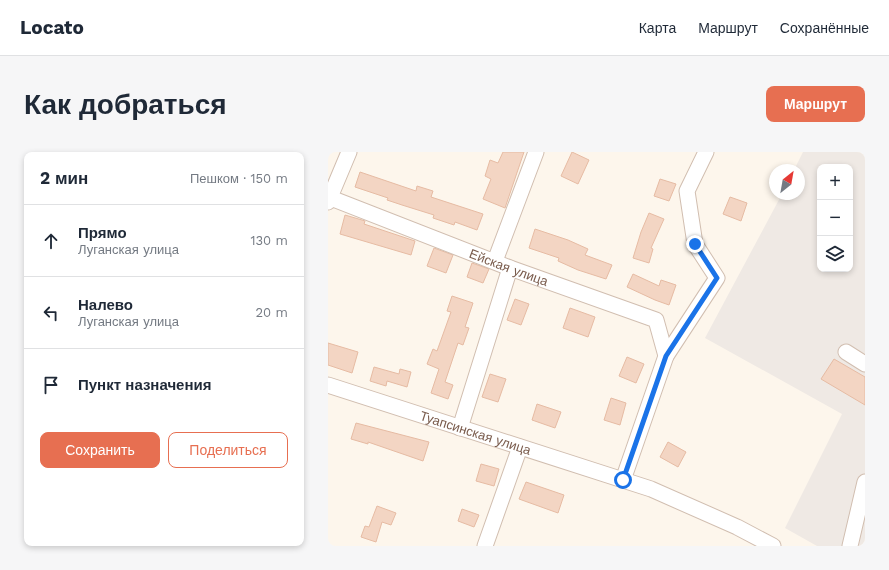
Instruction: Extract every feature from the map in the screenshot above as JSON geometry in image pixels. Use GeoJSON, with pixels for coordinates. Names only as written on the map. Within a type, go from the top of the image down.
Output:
{"type":"FeatureCollection","features":[{"type":"Feature","properties":{"kind":"street"},"geometry":{"type":"LineString","coordinates":[[328,199],[349,152]]}},
{"type":"Feature","properties":{"kind":"street"},"geometry":{"type":"LineString","coordinates":[[495,261],[536,152]]}},
{"type":"Feature","properties":{"kind":"street"},"geometry":{"type":"LineString","coordinates":[[623,480],[666,356],[717,278],[695,244],[687,191],[706,152]]}},
{"type":"Feature","properties":{"kind":"street","name":"Ейская улица"},"geometry":{"type":"LineString","coordinates":[[328,199],[495,261],[510,268],[656,320],[666,356]]}},
{"type":"Feature","properties":{"kind":"street"},"geometry":{"type":"LineString","coordinates":[[460,428],[510,268]]}},
{"type":"Feature","properties":{"kind":"street"},"geometry":{"type":"LineString","coordinates":[[846,352],[865,364]]}},
{"type":"Feature","properties":{"kind":"street","name":"Туапсинская улица"},"geometry":{"type":"LineString","coordinates":[[328,385],[651,489],[737,527],[773,546]]}},
{"type":"Feature","properties":{"kind":"street"},"geometry":{"type":"LineString","coordinates":[[485,546],[520,447]]}},
{"type":"Feature","properties":{"kind":"street"},"geometry":{"type":"LineString","coordinates":[[850,546],[865,482]]}},
{"type":"Feature","properties":{"kind":"shaded area"},"geometry":{"type":"Polygon","coordinates":[[[803,152],[865,152],[865,546],[817,546],[785,528],[842,414],[705,338],[779,200],[805,200],[805,164],[797,164],[803,152]]]}},
{"type":"Feature","properties":{"kind":"building"},"geometry":{"type":"Polygon","coordinates":[[[503,152],[524,152],[505,208],[483,199],[491,179],[485,176],[490,160],[498,163],[503,152]]]}},
{"type":"Feature","properties":{"kind":"building"},"geometry":{"type":"Polygon","coordinates":[[[572,152],[589,160],[578,184],[561,176],[572,152]]]}},
{"type":"Feature","properties":{"kind":"building"},"geometry":{"type":"Polygon","coordinates":[[[360,172],[416,191],[417,186],[433,191],[431,197],[483,214],[477,230],[455,222],[454,225],[433,218],[434,215],[387,200],[388,198],[355,187],[360,172]]]}},
{"type":"Feature","properties":{"kind":"building"},"geometry":{"type":"Polygon","coordinates":[[[660,179],[676,184],[669,201],[654,196],[660,179]]]}},
{"type":"Feature","properties":{"kind":"building"},"geometry":{"type":"Polygon","coordinates":[[[730,197],[747,203],[741,221],[723,214],[730,197]]]}},
{"type":"Feature","properties":{"kind":"building"},"geometry":{"type":"Polygon","coordinates":[[[649,213],[664,219],[651,248],[653,249],[649,263],[633,258],[649,213]]]}},
{"type":"Feature","properties":{"kind":"building"},"geometry":{"type":"Polygon","coordinates":[[[345,215],[365,221],[364,224],[415,241],[411,255],[340,234],[345,215]]]}},
{"type":"Feature","properties":{"kind":"building"},"geometry":{"type":"Polygon","coordinates":[[[535,229],[568,240],[588,249],[585,255],[612,265],[606,279],[578,270],[558,261],[559,258],[529,248],[535,229]]]}},
{"type":"Feature","properties":{"kind":"building"},"geometry":{"type":"Polygon","coordinates":[[[434,248],[453,255],[446,273],[427,266],[434,248]]]}},
{"type":"Feature","properties":{"kind":"building"},"geometry":{"type":"Polygon","coordinates":[[[472,263],[489,269],[483,283],[467,277],[472,263]]]}},
{"type":"Feature","properties":{"kind":"building"},"geometry":{"type":"Polygon","coordinates":[[[633,274],[659,286],[661,280],[676,285],[669,305],[627,287],[633,274]]]}},
{"type":"Feature","properties":{"kind":"building"},"geometry":{"type":"Polygon","coordinates":[[[452,296],[473,303],[465,327],[469,328],[463,345],[458,343],[445,382],[453,385],[448,399],[431,393],[439,369],[427,364],[433,349],[437,351],[451,312],[447,311],[452,296]]]}},
{"type":"Feature","properties":{"kind":"building"},"geometry":{"type":"Polygon","coordinates":[[[515,299],[529,304],[521,325],[507,320],[515,299]]]}},
{"type":"Feature","properties":{"kind":"building"},"geometry":{"type":"Polygon","coordinates":[[[570,308],[595,317],[588,337],[563,328],[570,308]]]}},
{"type":"Feature","properties":{"kind":"building"},"geometry":{"type":"Polygon","coordinates":[[[328,343],[358,352],[352,373],[328,365],[328,343]]]}},
{"type":"Feature","properties":{"kind":"building"},"geometry":{"type":"Polygon","coordinates":[[[627,357],[644,364],[636,383],[619,376],[627,357]]]}},
{"type":"Feature","properties":{"kind":"building"},"geometry":{"type":"Polygon","coordinates":[[[834,359],[865,377],[865,405],[821,379],[834,359]]]}},
{"type":"Feature","properties":{"kind":"building"},"geometry":{"type":"Polygon","coordinates":[[[374,367],[399,374],[400,369],[411,372],[407,387],[387,381],[386,386],[370,381],[374,367]]]}},
{"type":"Feature","properties":{"kind":"building"},"geometry":{"type":"Polygon","coordinates":[[[490,374],[506,379],[498,402],[482,397],[490,374]]]}},
{"type":"Feature","properties":{"kind":"building"},"geometry":{"type":"Polygon","coordinates":[[[611,398],[626,403],[620,425],[604,420],[611,398]]]}},
{"type":"Feature","properties":{"kind":"building"},"geometry":{"type":"Polygon","coordinates":[[[537,404],[561,412],[555,428],[532,420],[537,404]]]}},
{"type":"Feature","properties":{"kind":"building"},"geometry":{"type":"Polygon","coordinates":[[[356,423],[429,442],[423,461],[368,442],[368,444],[351,439],[356,423]]]}},
{"type":"Feature","properties":{"kind":"building"},"geometry":{"type":"Polygon","coordinates":[[[668,442],[686,452],[678,467],[660,457],[668,442]]]}},
{"type":"Feature","properties":{"kind":"building"},"geometry":{"type":"Polygon","coordinates":[[[481,464],[499,469],[494,486],[476,481],[481,464]]]}},
{"type":"Feature","properties":{"kind":"building"},"geometry":{"type":"Polygon","coordinates":[[[526,482],[564,495],[558,513],[519,499],[526,482]]]}},
{"type":"Feature","properties":{"kind":"building"},"geometry":{"type":"Polygon","coordinates":[[[377,506],[396,513],[391,525],[382,522],[376,542],[361,537],[365,526],[369,527],[377,506]]]}},
{"type":"Feature","properties":{"kind":"building"},"geometry":{"type":"Polygon","coordinates":[[[462,509],[479,515],[474,527],[458,521],[462,509]]]}},
{"type":"Feature","properties":{"kind":"route"},"geometry":{"type":"LineString","coordinates":[[623,480],[666,356],[717,278],[695,244]]}}]}
